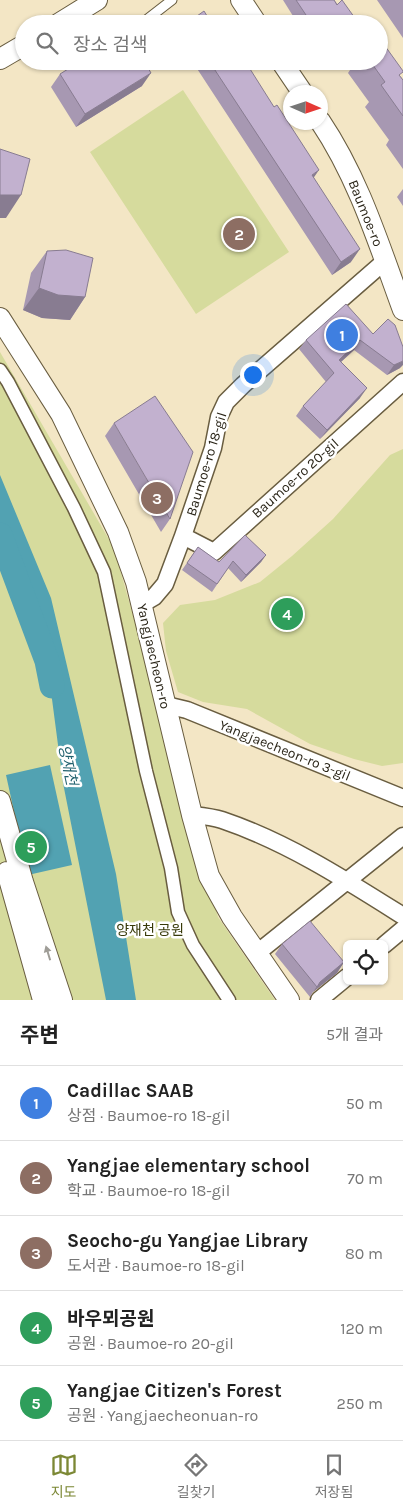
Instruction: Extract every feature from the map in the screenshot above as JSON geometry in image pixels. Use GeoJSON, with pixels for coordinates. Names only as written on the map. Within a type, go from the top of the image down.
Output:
{"type":"FeatureCollection","features":[{"type":"Feature","properties":{"kind":"street"},"geometry":{"type":"LineString","coordinates":[[73,15],[97,0]]}},
{"type":"Feature","properties":{"kind":"street"},"geometry":{"type":"LineString","coordinates":[[241,0],[251,15]]}},
{"type":"Feature","properties":{"kind":"street"},"geometry":{"type":"LineString","coordinates":[[0,59],[15,50]]}},
{"type":"Feature","properties":{"kind":"street"},"geometry":{"type":"LineString","coordinates":[[287,70],[297,85]]}},
{"type":"Feature","properties":{"kind":"street","name":"Baumoe-ro"},"geometry":{"type":"LineString","coordinates":[[326,130],[336,145],[359,192],[403,310]]}},
{"type":"Feature","properties":{"kind":"street","name":"Baumoe-ro 18-gil"},"geometry":{"type":"LineString","coordinates":[[142,604],[154,597],[165,584],[184,536],[213,448],[219,417],[226,402],[385,261]]}},
{"type":"Feature","properties":{"kind":"street","name":"Yangjaecheon-ro"},"geometry":{"type":"LineString","coordinates":[[0,318],[61,414],[130,560],[192,815],[209,876],[232,917],[289,1000]]}},
{"type":"Feature","properties":{"kind":"street"},"geometry":{"type":"LineString","coordinates":[[0,370],[74,508],[104,572],[146,772],[171,868],[178,912],[193,945],[229,1000]]}},
{"type":"Feature","properties":{"kind":"street","name":"Baumoe-ro 20-gil"},"geometry":{"type":"LineString","coordinates":[[184,536],[214,552],[403,382]]}},
{"type":"Feature","properties":{"kind":"street","name":"Yangjaecheon-ro 3-gil"},"geometry":{"type":"LineString","coordinates":[[166,705],[187,710],[403,798]]}},
{"type":"Feature","properties":{"kind":"street"},"geometry":{"type":"LineString","coordinates":[[0,801],[23,882],[62,1000]]}},
{"type":"Feature","properties":{"kind":"street"},"geometry":{"type":"LineString","coordinates":[[192,815],[221,820],[274,842],[347,881],[403,916]]}},
{"type":"Feature","properties":{"kind":"street"},"geometry":{"type":"LineString","coordinates":[[257,953],[403,836]]}},
{"type":"Feature","properties":{"kind":"street"},"geometry":{"type":"LineString","coordinates":[[0,846],[43,1000]]}},
{"type":"Feature","properties":{"kind":"street"},"geometry":{"type":"LineString","coordinates":[[388,942],[403,929]]}},
{"type":"Feature","properties":{"kind":"street"},"geometry":{"type":"LineString","coordinates":[[319,1000],[343,979]]}},
{"type":"Feature","properties":{"kind":"lane"},"geometry":{"type":"LineString","coordinates":[[153,15],[172,0]]}},
{"type":"Feature","properties":{"kind":"green space"},"geometry":{"type":"Polygon","coordinates":[[[183,90],[289,252],[196,314],[90,152],[183,90]]]}},
{"type":"Feature","properties":{"kind":"green space","name":"양재천 공원"},"geometry":{"type":"Polygon","coordinates":[[[0,352],[114,548],[218,917],[275,1000],[0,1000],[0,352]]]}},
{"type":"Feature","properties":{"kind":"green space"},"geometry":{"type":"Polygon","coordinates":[[[403,449],[403,763],[382,766],[354,759],[310,744],[247,709],[203,702],[178,692],[166,651],[163,623],[180,605],[215,600],[260,582],[333,519],[390,455],[403,449]]]}},
{"type":"Feature","properties":{"kind":"water"},"geometry":{"type":"Polygon","coordinates":[[[0,475],[51,598],[116,874],[136,1000],[106,1000],[63,783],[47,661],[0,535],[0,475]]]}},
{"type":"Feature","properties":{"kind":"water"},"geometry":{"type":"Polygon","coordinates":[[[50,765],[72,865],[28,875],[6,775],[50,765]]]}},
{"type":"Feature","properties":{"kind":"building"},"geometry":{"type":"Polygon","coordinates":[[[296,0],[334,0],[337,5],[342,0],[353,15],[306,15],[296,0]]]}},
{"type":"Feature","properties":{"kind":"building"},"geometry":{"type":"Polygon","coordinates":[[[204,11],[206,15],[198,15],[204,11]]]}},
{"type":"Feature","properties":{"kind":"building"},"geometry":{"type":"Polygon","coordinates":[[[388,50],[403,71],[399,75],[403,80],[403,116],[381,85],[385,82],[376,70],[388,70],[388,50]]]}},
{"type":"Feature","properties":{"kind":"building"},"geometry":{"type":"Polygon","coordinates":[[[66,70],[149,70],[151,73],[85,114],[60,74],[66,70]]]}},
{"type":"Feature","properties":{"kind":"building"},"geometry":{"type":"Polygon","coordinates":[[[215,70],[251,70],[274,107],[277,105],[283,114],[283,130],[293,130],[319,170],[312,175],[360,249],[341,262],[215,70]]]}},
{"type":"Feature","properties":{"kind":"building"},"geometry":{"type":"Polygon","coordinates":[[[0,149],[30,159],[21,195],[0,195],[0,149]]]}},
{"type":"Feature","properties":{"kind":"building"},"geometry":{"type":"Polygon","coordinates":[[[66,250],[93,258],[85,297],[58,295],[39,288],[47,251],[66,250]]]}},
{"type":"Feature","properties":{"kind":"building"},"geometry":{"type":"Polygon","coordinates":[[[346,304],[373,334],[388,319],[395,325],[403,347],[403,361],[394,365],[360,340],[339,360],[367,388],[327,430],[303,406],[334,373],[306,340],[346,304]]]}},
{"type":"Feature","properties":{"kind":"building"},"geometry":{"type":"Polygon","coordinates":[[[155,396],[193,452],[170,519],[114,423],[155,396]]]}},
{"type":"Feature","properties":{"kind":"building"},"geometry":{"type":"Polygon","coordinates":[[[245,535],[266,555],[246,575],[233,561],[217,584],[187,563],[198,547],[219,562],[245,535]]]}},
{"type":"Feature","properties":{"kind":"building"},"geometry":{"type":"Polygon","coordinates":[[[310,921],[343,963],[320,982],[317,987],[282,944],[310,921]]]}},
{"type":"Feature","properties":{"kind":"waterway","name":"양재천"},"geometry":{"type":"LineString","coordinates":[[0,535],[47,661],[52,686]]}},
{"type":"Feature","properties":{"kind":"place","name":"Yangjae elementary school"},"geometry":{"type":"Point","coordinates":[239,234]}},
{"type":"Feature","properties":{"kind":"place","name":"Cadillac SAAB"},"geometry":{"type":"Point","coordinates":[342,335]}},
{"type":"Feature","properties":{"kind":"place","name":"Seocho-gu Yangjae Library"},"geometry":{"type":"Point","coordinates":[157,498]}},
{"type":"Feature","properties":{"kind":"place","name":"바우뫼공원"},"geometry":{"type":"Point","coordinates":[287,614]}},
{"type":"Feature","properties":{"kind":"place","name":"Yangjae Citizen's Forest"},"geometry":{"type":"Point","coordinates":[31,847]}}]}
